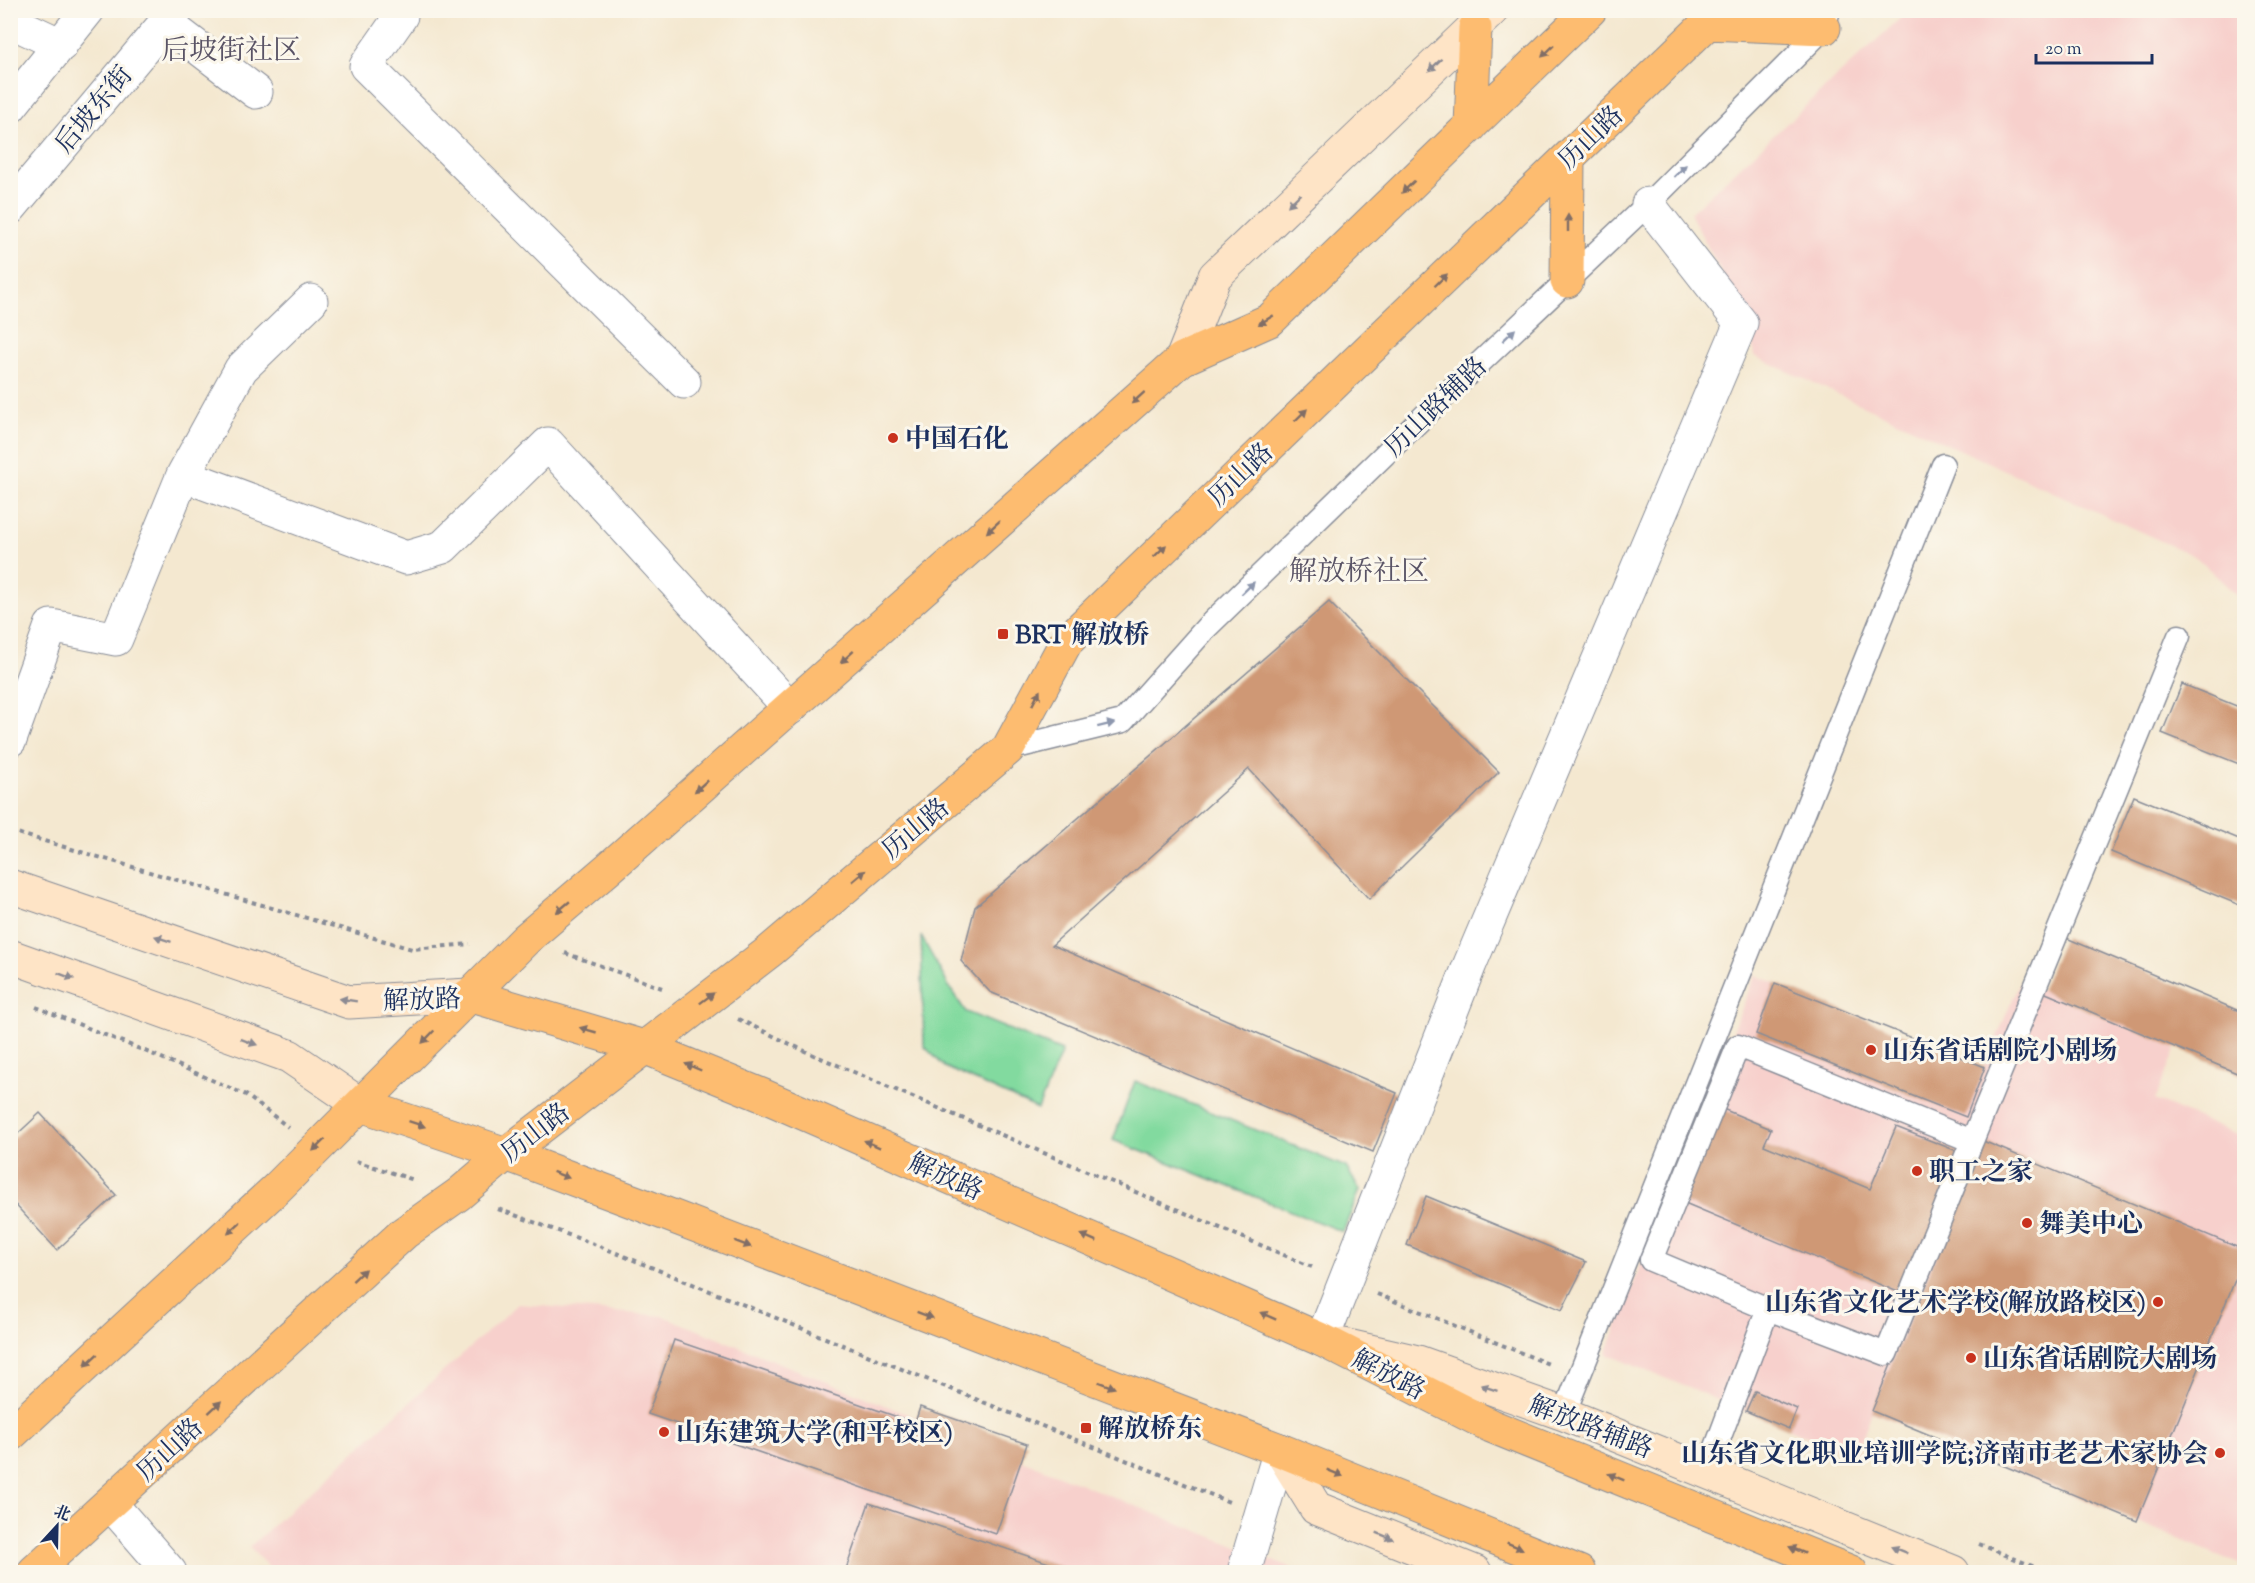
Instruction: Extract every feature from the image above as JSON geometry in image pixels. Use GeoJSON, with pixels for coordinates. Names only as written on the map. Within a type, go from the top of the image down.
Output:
{"type":"FeatureCollection","features":[{"type":"Feature","properties":{"kind":"main road"},"geometry":{"type":"LineString","coordinates":[[10,1435],[277,1188],[526,939],[790,708],[1182,359],[1269,320],[1590,10]]}},
{"type":"Feature","properties":{"kind":"main road"},"geometry":{"type":"LineString","coordinates":[[1715,17],[1826,19]]}},
{"type":"Feature","properties":{"kind":"main road","name":"历山路"},"geometry":{"type":"LineString","coordinates":[[34,1572],[404,1233],[459,1194],[506,1154],[770,951],[1008,749],[1066,642],[1715,17]]}},
{"type":"Feature","properties":{"kind":"main road"},"geometry":{"type":"LineString","coordinates":[[1471,126],[1484,19]]}},
{"type":"Feature","properties":{"kind":"main road"},"geometry":{"type":"LineString","coordinates":[[1567,281],[1568,158]]}},
{"type":"Feature","properties":{"kind":"main road","name":"解放路"},"geometry":{"type":"LineString","coordinates":[[469,995],[644,1047],[764,1096],[1322,1340],[1491,1426],[1851,1572]]}},
{"type":"Feature","properties":{"kind":"main road"},"geometry":{"type":"LineString","coordinates":[[361,1105],[506,1154],[1281,1450],[1579,1572]]}},
{"type":"Feature","properties":{"kind":"street"},"geometry":{"type":"LineString","coordinates":[[10,107],[88,10]]}},
{"type":"Feature","properties":{"kind":"street"},"geometry":{"type":"LineString","coordinates":[[394,10],[401,16],[366,66],[684,381]]}},
{"type":"Feature","properties":{"kind":"street"},"geometry":{"type":"LineString","coordinates":[[171,16],[256,92]]}},
{"type":"Feature","properties":{"kind":"street","name":"后坡东街"},"geometry":{"type":"LineString","coordinates":[[10,208],[171,16]]}},
{"type":"Feature","properties":{"kind":"street"},"geometry":{"type":"LineString","coordinates":[[1182,359],[1215,276],[1484,19]]}},
{"type":"Feature","properties":{"kind":"street"},"geometry":{"type":"LineString","coordinates":[[10,21],[61,45]]}},
{"type":"Feature","properties":{"kind":"street"},"geometry":{"type":"LineString","coordinates":[[1322,1340],[1470,964],[1741,323],[1648,204]]}},
{"type":"Feature","properties":{"kind":"street"},"geometry":{"type":"LineString","coordinates":[[10,740],[51,626],[116,639],[183,475],[241,369],[311,301]]}},
{"type":"Feature","properties":{"kind":"street"},"geometry":{"type":"LineString","coordinates":[[183,475],[406,558],[443,547],[548,444],[790,708]]}},
{"type":"Feature","properties":{"kind":"street","name":"解放路"},"geometry":{"type":"LineString","coordinates":[[10,886],[348,1002],[469,995]]}},
{"type":"Feature","properties":{"kind":"street"},"geometry":{"type":"LineString","coordinates":[[10,956],[289,1056],[361,1105]]}},
{"type":"Feature","properties":{"kind":"street","name":"解放路辅路"},"geometry":{"type":"LineString","coordinates":[[1322,1340],[1418,1362],[1564,1414],[1953,1572]]}},
{"type":"Feature","properties":{"kind":"street"},"geometry":{"type":"LineString","coordinates":[[1244,1572],[1281,1450]]}},
{"type":"Feature","properties":{"kind":"street"},"geometry":{"type":"LineString","coordinates":[[1281,1450],[1316,1508],[1475,1572]]}},
{"type":"Feature","properties":{"kind":"street"},"geometry":{"type":"LineString","coordinates":[[110,1503],[170,1572]]}},
{"type":"Feature","properties":{"kind":"lane","name":"历山路辅路"},"geometry":{"type":"LineString","coordinates":[[1008,749],[1123,721],[1206,628],[1451,390],[1648,204],[1826,19]]}},
{"type":"Feature","properties":{"kind":"lane"},"geometry":{"type":"LineString","coordinates":[[1564,1414],[1943,465]]}},
{"type":"Feature","properties":{"kind":"lane"},"geometry":{"type":"LineString","coordinates":[[1972,1142],[1738,1046],[1651,1260],[1768,1309],[1886,1354],[2179,636]]}},
{"type":"Feature","properties":{"kind":"lane"},"geometry":{"type":"LineString","coordinates":[[1707,1471],[1768,1309]]}},
{"type":"Feature","properties":{"kind":"path"},"geometry":{"type":"LineString","coordinates":[[10,831],[412,949],[526,939],[702,1002],[809,1053],[1344,1281],[1578,1376]]}},
{"type":"Feature","properties":{"kind":"path"},"geometry":{"type":"LineString","coordinates":[[32,1005],[246,1095],[316,1148],[459,1194],[610,1250],[1262,1515]]}},
{"type":"Feature","properties":{"kind":"path"},"geometry":{"type":"LineString","coordinates":[[1971,1541],[2047,1572]]}},
{"type":"Feature","properties":{"kind":"shaded area"},"geometry":{"type":"Polygon","coordinates":[[[1908,11],[2244,11],[2244,602],[2196,557],[1754,356],[1751,330],[1690,213],[1908,11]]]}},
{"type":"Feature","properties":{"kind":"shaded area"},"geometry":{"type":"Polygon","coordinates":[[[1755,975],[1984,1067],[2020,982],[2176,1048],[2155,1100],[2244,1138],[2244,1566],[1872,1412],[1855,1456],[1606,1354],[1755,975]]]}},
{"type":"Feature","properties":{"kind":"shaded area","name":"山东建筑大学(和平校区)"},"geometry":{"type":"Polygon","coordinates":[[[518,1304],[663,1316],[1300,1572],[273,1572],[249,1547],[518,1304]]]}},
{"type":"Feature","properties":{"kind":"green space"},"geometry":{"type":"Polygon","coordinates":[[[921,936],[966,1012],[1062,1051],[1038,1109],[945,1067],[924,1046],[921,936]]]}},
{"type":"Feature","properties":{"kind":"green space"},"geometry":{"type":"Polygon","coordinates":[[[1135,1081],[1346,1167],[1360,1190],[1343,1232],[1113,1140],[1135,1081]]]}},
{"type":"Feature","properties":{"kind":"building"},"geometry":{"type":"Polygon","coordinates":[[[1329,602],[1499,772],[1369,899],[1249,769],[1052,945],[1397,1093],[1373,1152],[990,992],[961,961],[975,907],[1329,602]]]}},
{"type":"Feature","properties":{"kind":"building"},"geometry":{"type":"Polygon","coordinates":[[[2182,684],[2244,709],[2244,766],[2162,733],[2182,684]]]}},
{"type":"Feature","properties":{"kind":"building"},"geometry":{"type":"Polygon","coordinates":[[[2134,796],[2244,841],[2244,907],[2111,852],[2134,796]]]}},
{"type":"Feature","properties":{"kind":"building"},"geometry":{"type":"Polygon","coordinates":[[[2064,937],[2244,1013],[2244,1076],[2041,991],[2064,937]]]}},
{"type":"Feature","properties":{"kind":"building","name":"山东省话剧院小剧场"},"geometry":{"type":"Polygon","coordinates":[[[1775,983],[1985,1067],[1966,1117],[1756,1034],[1775,983]]]}},
{"type":"Feature","properties":{"kind":"building"},"geometry":{"type":"Polygon","coordinates":[[[1718,1107],[1771,1129],[1764,1145],[1870,1189],[1896,1127],[1962,1153],[1905,1295],[1680,1201],[1718,1107]]]}},
{"type":"Feature","properties":{"kind":"building"},"geometry":{"type":"Polygon","coordinates":[[[40,1113],[116,1195],[57,1250],[10,1199],[10,1141],[40,1113]]]}},
{"type":"Feature","properties":{"kind":"building"},"geometry":{"type":"Polygon","coordinates":[[[1983,1141],[2244,1250],[2244,1258],[2137,1521],[1872,1411],[1983,1141]]]}},
{"type":"Feature","properties":{"kind":"building"},"geometry":{"type":"Polygon","coordinates":[[[1426,1196],[1586,1262],[1562,1310],[1407,1245],[1426,1196]]]}},
{"type":"Feature","properties":{"kind":"building"},"geometry":{"type":"Polygon","coordinates":[[[674,1340],[915,1423],[920,1407],[1027,1444],[996,1534],[648,1414],[674,1340]]]}},
{"type":"Feature","properties":{"kind":"building"},"geometry":{"type":"Polygon","coordinates":[[[1755,1391],[1797,1409],[1789,1429],[1746,1411],[1755,1391]]]}},
{"type":"Feature","properties":{"kind":"building"},"geometry":{"type":"Polygon","coordinates":[[[869,1503],[1076,1572],[845,1572],[869,1503]]]}},
{"type":"Feature","properties":{"kind":"place","name":"中国石化"},"geometry":{"type":"Point","coordinates":[893,438]}},
{"type":"Feature","properties":{"kind":"place","name":"BRT 解放桥"},"geometry":{"type":"Point","coordinates":[1003,634]}},
{"type":"Feature","properties":{"kind":"place","name":"山东省话剧院小剧场"},"geometry":{"type":"Point","coordinates":[1871,1050]}},
{"type":"Feature","properties":{"kind":"place","name":"职工之家"},"geometry":{"type":"Point","coordinates":[1917,1171]}},
{"type":"Feature","properties":{"kind":"place","name":"舞美中心"},"geometry":{"type":"Point","coordinates":[2027,1223]}},
{"type":"Feature","properties":{"kind":"place","name":"山东省文化艺术学校(解放路校区)"},"geometry":{"type":"Point","coordinates":[2158,1302]}},
{"type":"Feature","properties":{"kind":"place","name":"山东省话剧院大剧场"},"geometry":{"type":"Point","coordinates":[1971,1358]}},
{"type":"Feature","properties":{"kind":"place","name":"解放桥东"},"geometry":{"type":"Point","coordinates":[1086,1428]}},
{"type":"Feature","properties":{"kind":"place","name":"山东建筑大学(和平校区)"},"geometry":{"type":"Point","coordinates":[664,1432]}},
{"type":"Feature","properties":{"kind":"place","name":"山东省文化职业培训学院;济南市老艺术家协会"},"geometry":{"type":"Point","coordinates":[2220,1453]}},
{"type":"Feature","properties":{"kind":"district","name":"后坡街社区"},"geometry":{"type":"Point","coordinates":[231,49]}},
{"type":"Feature","properties":{"kind":"district","name":"解放桥社区"},"geometry":{"type":"Point","coordinates":[1359,570]}}]}
